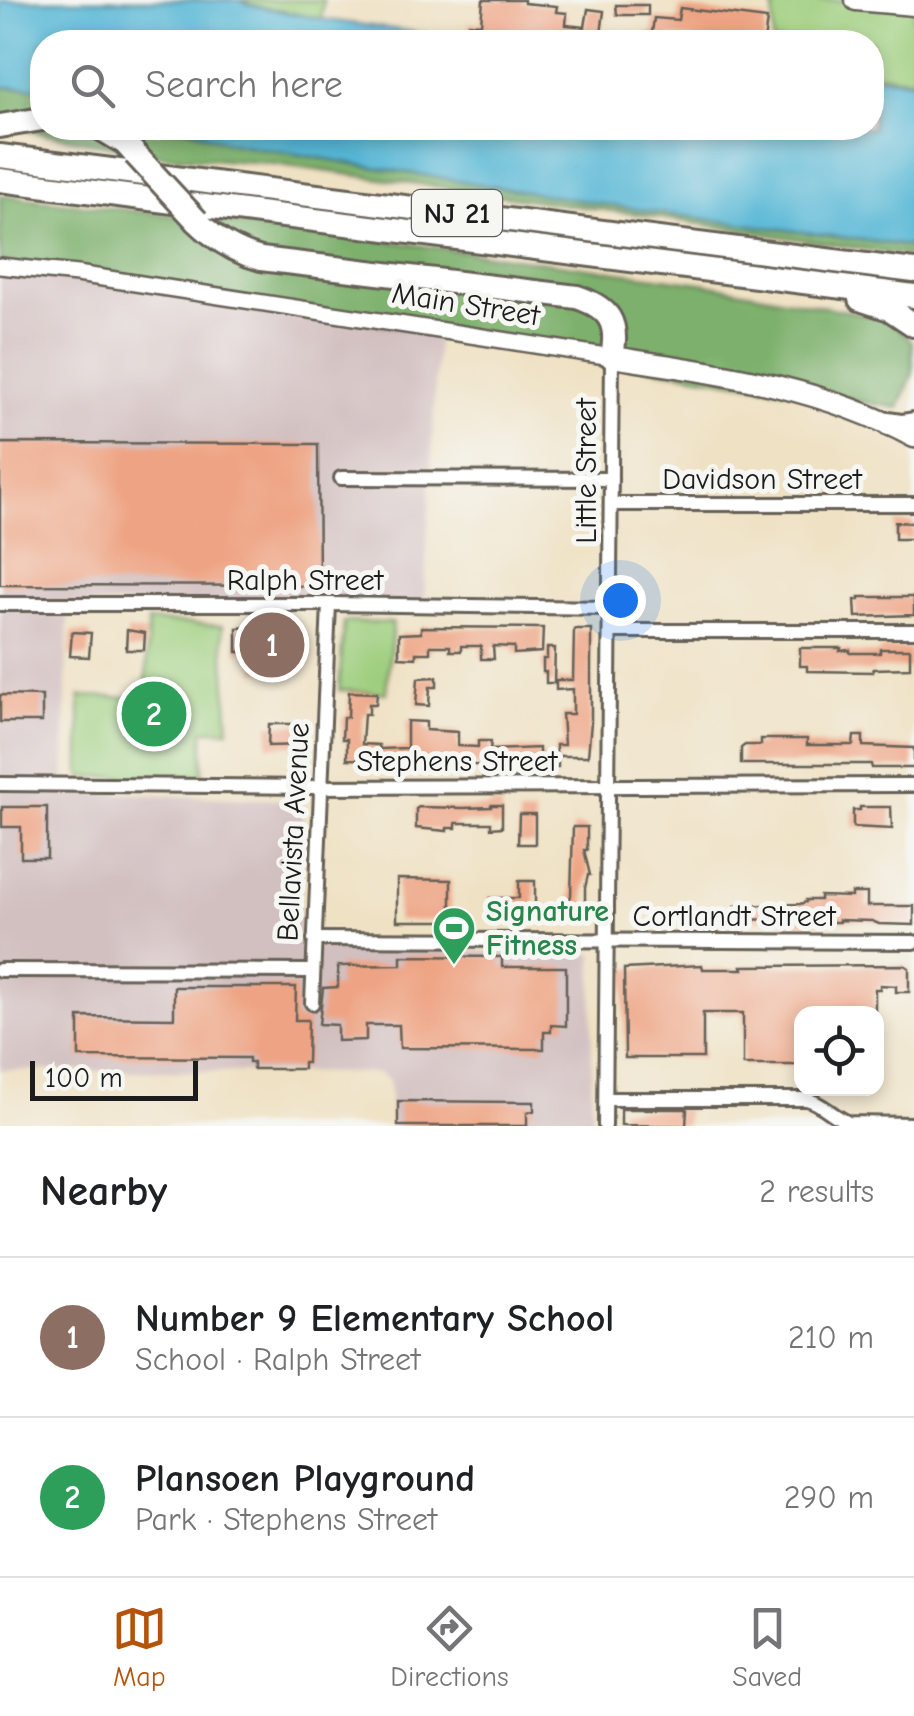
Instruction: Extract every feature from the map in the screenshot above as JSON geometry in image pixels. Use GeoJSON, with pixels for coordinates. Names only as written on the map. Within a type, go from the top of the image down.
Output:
{"type":"FeatureCollection","features":[{"type":"Feature","properties":{"kind":"highway"},"geometry":{"type":"LineString","coordinates":[[0,126],[30,121]]}},
{"type":"Feature","properties":{"kind":"highway"},"geometry":{"type":"LineString","coordinates":[[120,140],[208,232],[233,250],[261,259],[577,297],[610,317],[615,338],[612,357]]}},
{"type":"Feature","properties":{"kind":"highway","name":"NJ 21"},"geometry":{"type":"LineString","coordinates":[[0,156],[914,271]]}},
{"type":"Feature","properties":{"kind":"highway","name":"NJ 21"},"geometry":{"type":"LineString","coordinates":[[0,180],[914,296]]}},
{"type":"Feature","properties":{"kind":"highway"},"geometry":{"type":"LineString","coordinates":[[630,260],[860,300],[890,309],[914,325]]}},
{"type":"Feature","properties":{"kind":"highway"},"geometry":{"type":"LineString","coordinates":[[889,424],[914,424]]}},
{"type":"Feature","properties":{"kind":"main road"},"geometry":{"type":"LineString","coordinates":[[856,0],[914,5]]}},
{"type":"Feature","properties":{"kind":"main road","name":"Main Street"},"geometry":{"type":"LineString","coordinates":[[612,357],[793,388],[914,437]]}},
{"type":"Feature","properties":{"kind":"street","name":"Main Street"},"geometry":{"type":"LineString","coordinates":[[0,266],[77,274],[612,357]]}},
{"type":"Feature","properties":{"kind":"street","name":"Little Street"},"geometry":{"type":"LineString","coordinates":[[605,1126],[612,357]]}},
{"type":"Feature","properties":{"kind":"street"},"geometry":{"type":"LineString","coordinates":[[341,478],[610,478]]}},
{"type":"Feature","properties":{"kind":"street","name":"Davidson Street"},"geometry":{"type":"LineString","coordinates":[[611,504],[914,504]]}},
{"type":"Feature","properties":{"kind":"street","name":"Ralph Street"},"geometry":{"type":"LineString","coordinates":[[0,604],[610,608]]}},
{"type":"Feature","properties":{"kind":"street","name":"Bellavista Avenue"},"geometry":{"type":"LineString","coordinates":[[312,1002],[329,604]]}},
{"type":"Feature","properties":{"kind":"street"},"geometry":{"type":"LineString","coordinates":[[610,630],[914,631]]}},
{"type":"Feature","properties":{"kind":"street","name":"Stephens Street"},"geometry":{"type":"LineString","coordinates":[[0,784],[914,785]]}},
{"type":"Feature","properties":{"kind":"street","name":"Cortlandt Street"},"geometry":{"type":"LineString","coordinates":[[314,939],[914,942]]}},
{"type":"Feature","properties":{"kind":"street"},"geometry":{"type":"LineString","coordinates":[[0,970],[312,971]]}},
{"type":"Feature","properties":{"kind":"street"},"geometry":{"type":"LineString","coordinates":[[606,1099],[806,1099],[849,1122],[914,1124]]}},
{"type":"Feature","properties":{"kind":"shaded area"},"geometry":{"type":"Polygon","coordinates":[[[0,262],[438,327],[424,605],[68,604],[64,791],[303,801],[299,946],[593,954],[591,1126],[392,1126],[389,1080],[379,1073],[0,1070],[0,262]]]}},
{"type":"Feature","properties":{"kind":"green space"},"geometry":{"type":"Polygon","coordinates":[[[240,0],[324,0],[321,19],[240,0]]]}},
{"type":"Feature","properties":{"kind":"green space"},"geometry":{"type":"Polygon","coordinates":[[[774,0],[914,5],[914,79],[884,75],[884,30],[773,30],[774,0]]]}},
{"type":"Feature","properties":{"kind":"green space"},"geometry":{"type":"Polygon","coordinates":[[[0,87],[30,88],[30,131],[0,128],[0,87]]]}},
{"type":"Feature","properties":{"kind":"green space"},"geometry":{"type":"Polygon","coordinates":[[[79,140],[220,140],[654,212],[914,247],[914,257],[266,163],[166,156],[79,140]]]}},
{"type":"Feature","properties":{"kind":"green space"},"geometry":{"type":"Polygon","coordinates":[[[0,195],[701,283],[894,320],[912,342],[913,373],[899,408],[0,262],[0,195]]]}},
{"type":"Feature","properties":{"kind":"green space"},"geometry":{"type":"Polygon","coordinates":[[[148,621],[222,626],[229,730],[203,730],[203,776],[82,777],[80,696],[136,698],[146,686],[148,621]]]}},
{"type":"Feature","properties":{"kind":"green space"},"geometry":{"type":"Polygon","coordinates":[[[344,622],[393,623],[386,693],[339,690],[344,622]]]}},
{"type":"Feature","properties":{"kind":"water"},"geometry":{"type":"Polygon","coordinates":[[[0,0],[240,0],[315,18],[399,30],[30,30],[30,88],[0,87],[0,0]]]}},
{"type":"Feature","properties":{"kind":"water"},"geometry":{"type":"Polygon","coordinates":[[[884,77],[914,81],[914,247],[654,212],[220,140],[884,140],[884,77]]]}},
{"type":"Feature","properties":{"kind":"building"},"geometry":{"type":"Polygon","coordinates":[[[483,0],[524,0],[557,6],[556,12],[567,13],[566,25],[585,27],[588,9],[604,11],[602,30],[469,30],[469,23],[481,24],[483,0]]]}},
{"type":"Feature","properties":{"kind":"building"},"geometry":{"type":"Polygon","coordinates":[[[616,5],[648,5],[648,15],[617,15],[616,5]]]}},
{"type":"Feature","properties":{"kind":"building"},"geometry":{"type":"Polygon","coordinates":[[[680,8],[767,19],[766,30],[652,30],[654,18],[678,20],[680,8]]]}},
{"type":"Feature","properties":{"kind":"building"},"geometry":{"type":"Polygon","coordinates":[[[0,443],[318,444],[319,586],[0,585],[0,443]]]}},
{"type":"Feature","properties":{"kind":"building"},"geometry":{"type":"Polygon","coordinates":[[[895,522],[914,523],[914,539],[895,539],[895,522]]]}},
{"type":"Feature","properties":{"kind":"building"},"geometry":{"type":"Polygon","coordinates":[[[914,597],[914,615],[856,617],[855,600],[914,597]]]}},
{"type":"Feature","properties":{"kind":"building"},"geometry":{"type":"Polygon","coordinates":[[[251,627],[251,631],[301,628],[301,651],[283,650],[283,672],[255,671],[255,659],[246,659],[246,652],[237,652],[237,628],[251,627]]]}},
{"type":"Feature","properties":{"kind":"building"},"geometry":{"type":"Polygon","coordinates":[[[421,627],[543,628],[542,652],[514,654],[514,647],[493,646],[494,659],[481,659],[481,646],[461,646],[461,651],[450,651],[450,646],[430,646],[430,653],[416,653],[416,658],[399,657],[399,634],[421,633],[421,627]]]}},
{"type":"Feature","properties":{"kind":"building"},"geometry":{"type":"Polygon","coordinates":[[[574,629],[591,629],[588,756],[558,756],[558,767],[506,763],[505,767],[393,764],[393,760],[347,759],[347,739],[342,739],[349,692],[377,693],[376,704],[369,704],[369,714],[364,714],[362,744],[379,745],[380,749],[407,748],[407,721],[426,722],[426,730],[458,732],[458,746],[478,747],[478,741],[491,741],[490,750],[539,748],[539,756],[556,756],[556,745],[564,745],[562,714],[573,714],[573,689],[556,690],[556,680],[573,680],[574,629]]]}},
{"type":"Feature","properties":{"kind":"building"},"geometry":{"type":"Polygon","coordinates":[[[127,630],[145,633],[144,650],[126,650],[127,630]]]}},
{"type":"Feature","properties":{"kind":"building"},"geometry":{"type":"Polygon","coordinates":[[[72,632],[91,633],[89,657],[70,656],[72,632]]]}},
{"type":"Feature","properties":{"kind":"building"},"geometry":{"type":"Polygon","coordinates":[[[547,648],[555,648],[554,683],[546,683],[543,672],[547,648]]]}},
{"type":"Feature","properties":{"kind":"building"},"geometry":{"type":"Polygon","coordinates":[[[800,648],[841,648],[840,651],[850,653],[910,649],[910,668],[807,671],[807,666],[800,666],[800,648]]]}},
{"type":"Feature","properties":{"kind":"building"},"geometry":{"type":"Polygon","coordinates":[[[437,677],[437,687],[430,687],[429,706],[416,705],[418,678],[437,677]]]}},
{"type":"Feature","properties":{"kind":"building"},"geometry":{"type":"Polygon","coordinates":[[[0,695],[42,696],[42,722],[0,722],[0,695]]]}},
{"type":"Feature","properties":{"kind":"building"},"geometry":{"type":"Polygon","coordinates":[[[269,724],[307,724],[307,745],[268,746],[269,724]]]}},
{"type":"Feature","properties":{"kind":"building"},"geometry":{"type":"Polygon","coordinates":[[[854,736],[863,736],[863,746],[914,748],[914,768],[872,768],[871,764],[741,764],[741,748],[761,745],[761,739],[853,745],[854,736]]]}},
{"type":"Feature","properties":{"kind":"building"},"geometry":{"type":"Polygon","coordinates":[[[502,805],[502,827],[491,828],[491,823],[456,823],[456,828],[447,831],[416,828],[419,807],[502,805]]]}},
{"type":"Feature","properties":{"kind":"building"},"geometry":{"type":"Polygon","coordinates":[[[2,807],[47,807],[47,858],[21,858],[21,827],[2,827],[2,807]]]}},
{"type":"Feature","properties":{"kind":"building"},"geometry":{"type":"Polygon","coordinates":[[[891,807],[892,829],[853,827],[853,810],[891,807]]]}},
{"type":"Feature","properties":{"kind":"building"},"geometry":{"type":"Polygon","coordinates":[[[519,814],[535,814],[535,844],[518,844],[519,814]]]}},
{"type":"Feature","properties":{"kind":"building"},"geometry":{"type":"Polygon","coordinates":[[[573,827],[587,827],[584,850],[590,875],[585,888],[585,915],[567,915],[573,827]]]}},
{"type":"Feature","properties":{"kind":"building"},"geometry":{"type":"Polygon","coordinates":[[[397,879],[451,880],[451,921],[397,921],[397,879]]]}},
{"type":"Feature","properties":{"kind":"building"},"geometry":{"type":"Polygon","coordinates":[[[519,881],[535,881],[535,915],[502,913],[502,921],[491,921],[490,898],[519,898],[519,881]]]}},
{"type":"Feature","properties":{"kind":"building"},"geometry":{"type":"Polygon","coordinates":[[[852,893],[867,893],[867,906],[914,906],[914,925],[735,920],[735,906],[800,904],[820,900],[820,896],[852,897],[852,893]]]}},
{"type":"Feature","properties":{"kind":"building"},"geometry":{"type":"Polygon","coordinates":[[[401,956],[502,957],[502,967],[566,967],[566,1026],[551,1025],[551,1032],[544,1032],[544,1049],[400,1048],[399,1025],[366,1025],[366,1040],[337,1041],[337,1025],[319,1024],[323,988],[338,987],[338,966],[401,965],[401,956]]]}},
{"type":"Feature","properties":{"kind":"building"},"geometry":{"type":"Polygon","coordinates":[[[904,965],[909,968],[909,992],[896,992],[896,986],[880,985],[880,989],[875,989],[875,1006],[794,1006],[794,1065],[743,1065],[743,1013],[703,1013],[703,1058],[625,1058],[624,969],[904,965]]]}},
{"type":"Feature","properties":{"kind":"building"},"geometry":{"type":"Polygon","coordinates":[[[174,987],[296,987],[295,1020],[308,1020],[307,1063],[303,1063],[303,1069],[253,1069],[249,1058],[79,1057],[79,1017],[174,1018],[174,987]]]}},
{"type":"Feature","properties":{"kind":"building"},"geometry":{"type":"Polygon","coordinates":[[[398,1101],[534,1102],[534,1111],[527,1112],[527,1126],[398,1126],[398,1101]]]}},
{"type":"Feature","properties":{"kind":"building"},"geometry":{"type":"Polygon","coordinates":[[[621,1109],[687,1109],[686,1126],[621,1125],[621,1109]]]}},
{"type":"Feature","properties":{"kind":"place","name":"Number 9 Elementary School"},"geometry":{"type":"Point","coordinates":[272,645]}},
{"type":"Feature","properties":{"kind":"place","name":"Plansoen Playground"},"geometry":{"type":"Point","coordinates":[154,714]}},
{"type":"Feature","properties":{"kind":"place","name":"Signature Fitness"},"geometry":{"type":"Point","coordinates":[454,966]}}]}
